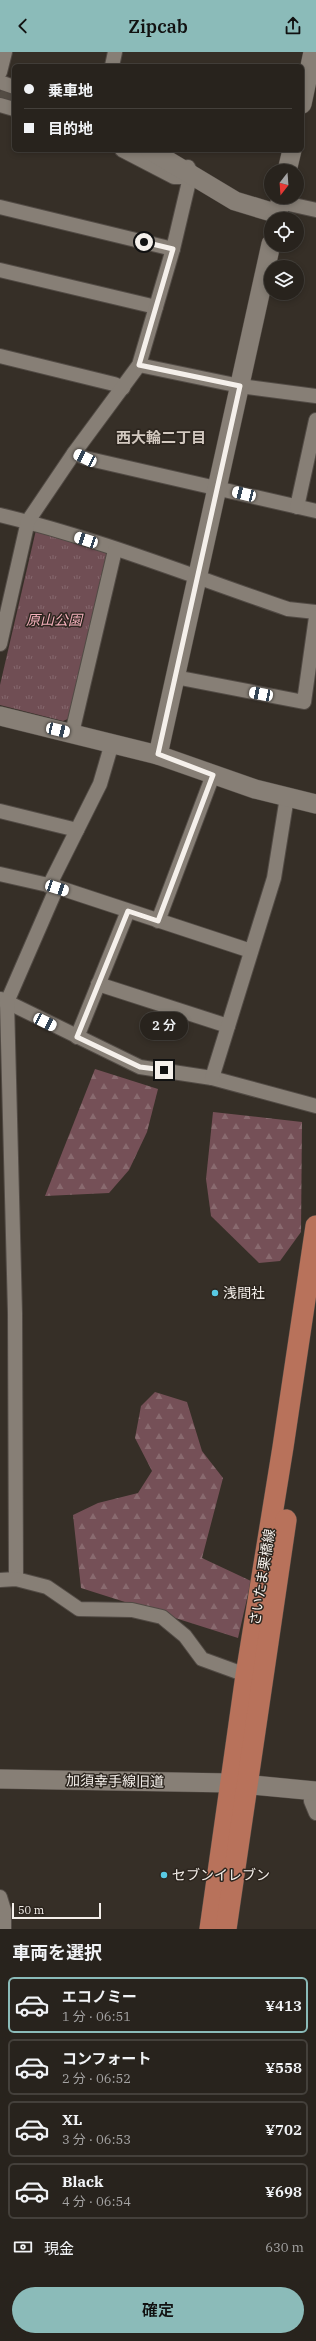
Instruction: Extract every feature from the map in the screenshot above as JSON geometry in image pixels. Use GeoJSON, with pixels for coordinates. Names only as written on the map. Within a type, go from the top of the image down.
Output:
{"type":"FeatureCollection","features":[{"type":"Feature","properties":{"kind":"main road","name":"さいたま栗橋線"},"geometry":{"type":"LineString","coordinates":[[226,1929],[240,1783],[246,1675],[283,1447],[316,1226]]}},
{"type":"Feature","properties":{"kind":"main road","name":"さいたま栗橋線"},"geometry":{"type":"LineString","coordinates":[[210,1929],[240,1783],[316,1306]]}},
{"type":"Feature","properties":{"kind":"street"},"geometry":{"type":"LineString","coordinates":[[0,72],[6,52]]}},
{"type":"Feature","properties":{"kind":"street"},"geometry":{"type":"LineString","coordinates":[[112,64],[115,52]]}},
{"type":"Feature","properties":{"kind":"street"},"geometry":{"type":"LineString","coordinates":[[304,91],[310,53]]}},
{"type":"Feature","properties":{"kind":"street"},"geometry":{"type":"LineString","coordinates":[[0,82],[12,86]]}},
{"type":"Feature","properties":{"kind":"street"},"geometry":{"type":"LineString","coordinates":[[0,105],[12,109]]}},
{"type":"Feature","properties":{"kind":"street"},"geometry":{"type":"LineString","coordinates":[[126,152],[174,177],[181,177],[191,173]]}},
{"type":"Feature","properties":{"kind":"street"},"geometry":{"type":"LineString","coordinates":[[154,152],[191,173],[235,201],[279,208],[316,210]]}},
{"type":"Feature","properties":{"kind":"street"},"geometry":{"type":"LineString","coordinates":[[0,644],[28,521],[74,453],[139,365],[173,249],[191,173],[185,162],[171,152]]}},
{"type":"Feature","properties":{"kind":"street"},"geometry":{"type":"LineString","coordinates":[[289,164],[292,152]]}},
{"type":"Feature","properties":{"kind":"street"},"geometry":{"type":"LineString","coordinates":[[0,207],[173,249]]}},
{"type":"Feature","properties":{"kind":"street"},"geometry":{"type":"LineString","coordinates":[[158,754],[269,252]]}},
{"type":"Feature","properties":{"kind":"street"},"geometry":{"type":"LineString","coordinates":[[0,270],[156,307]]}},
{"type":"Feature","properties":{"kind":"street"},"geometry":{"type":"LineString","coordinates":[[0,356],[114,384],[123,388]]}},
{"type":"Feature","properties":{"kind":"street"},"geometry":{"type":"LineString","coordinates":[[139,365],[240,386],[316,396]]}},
{"type":"Feature","properties":{"kind":"street"},"geometry":{"type":"LineString","coordinates":[[297,507],[316,420]]}},
{"type":"Feature","properties":{"kind":"street"},"geometry":{"type":"LineString","coordinates":[[74,453],[85,458],[316,511]]}},
{"type":"Feature","properties":{"kind":"street"},"geometry":{"type":"LineString","coordinates":[[0,515],[28,521],[288,609],[316,612]]}},
{"type":"Feature","properties":{"kind":"street"},"geometry":{"type":"LineString","coordinates":[[72,733],[115,550]]}},
{"type":"Feature","properties":{"kind":"street"},"geometry":{"type":"LineString","coordinates":[[175,677],[304,702],[316,617]]}},
{"type":"Feature","properties":{"kind":"street"},"geometry":{"type":"LineString","coordinates":[[0,716],[158,754],[213,775],[316,804]]}},
{"type":"Feature","properties":{"kind":"street"},"geometry":{"type":"LineString","coordinates":[[16,1579],[15,1305],[3,1000],[77,830],[100,784],[112,743]]}},
{"type":"Feature","properties":{"kind":"street"},"geometry":{"type":"LineString","coordinates":[[158,921],[213,775]]}},
{"type":"Feature","properties":{"kind":"street"},"geometry":{"type":"LineString","coordinates":[[212,1078],[274,878],[288,797]]}},
{"type":"Feature","properties":{"kind":"street"},"geometry":{"type":"LineString","coordinates":[[0,811],[77,830]]}},
{"type":"Feature","properties":{"kind":"street"},"geometry":{"type":"LineString","coordinates":[[0,874],[53,887],[251,952]]}},
{"type":"Feature","properties":{"kind":"street"},"geometry":{"type":"LineString","coordinates":[[77,1037],[128,911]]}},
{"type":"Feature","properties":{"kind":"street"},"geometry":{"type":"LineString","coordinates":[[98,984],[228,1026]]}},
{"type":"Feature","properties":{"kind":"street"},"geometry":{"type":"LineString","coordinates":[[3,1000],[140,1067],[212,1078],[316,1106]]}},
{"type":"Feature","properties":{"kind":"street"},"geometry":{"type":"LineString","coordinates":[[0,1580],[16,1579],[47,1587],[79,1609],[132,1610],[162,1617],[185,1636],[202,1659],[246,1675]]}},
{"type":"Feature","properties":{"kind":"street","name":"加須幸手線旧道"},"geometry":{"type":"LineString","coordinates":[[0,1779],[240,1783],[314,1791]]}},
{"type":"Feature","properties":{"kind":"street"},"geometry":{"type":"LineString","coordinates":[[314,1791],[311,1801],[316,1812]]}},
{"type":"Feature","properties":{"kind":"street"},"geometry":{"type":"LineString","coordinates":[[0,1897],[4,1910],[4,1929]]}},
{"type":"Feature","properties":{"kind":"green space","name":"原山公園"},"geometry":{"type":"Polygon","coordinates":[[[36,530],[105,552],[108,556],[70,718],[63,721],[0,705],[0,685],[36,530]]]}},
{"type":"Feature","properties":{"kind":"green space"},"geometry":{"type":"Polygon","coordinates":[[[95,1069],[158,1089],[147,1132],[129,1170],[109,1193],[45,1196],[95,1069]]]}},
{"type":"Feature","properties":{"kind":"green space"},"geometry":{"type":"Polygon","coordinates":[[[213,1112],[302,1122],[301,1232],[280,1261],[259,1263],[211,1216],[206,1179],[213,1112]]]}},
{"type":"Feature","properties":{"kind":"green space"},"geometry":{"type":"Polygon","coordinates":[[[155,1392],[187,1402],[202,1451],[223,1478],[202,1558],[251,1581],[238,1638],[81,1588],[73,1515],[98,1503],[138,1493],[152,1471],[135,1438],[141,1406],[155,1392]]]}},
{"type":"Feature","properties":{"kind":"tunnel"},"geometry":{"type":"LineString","coordinates":[[0,92],[12,95]]}},
{"type":"Feature","properties":{"kind":"place","name":"浅間社"},"geometry":{"type":"Point","coordinates":[215,1293]}},
{"type":"Feature","properties":{"kind":"place","name":"セブンイレブン"},"geometry":{"type":"Point","coordinates":[164,1875]}},
{"type":"Feature","properties":{"kind":"district","name":"西大輪二丁目"},"geometry":{"type":"Point","coordinates":[161,437]}},
{"type":"Feature","properties":{"kind":"route"},"geometry":{"type":"LineString","coordinates":[[144,242],[173,249],[139,365],[240,386],[158,754],[213,775],[158,921],[128,911],[77,1037],[93,1046],[140,1067],[164,1070]]}}]}
